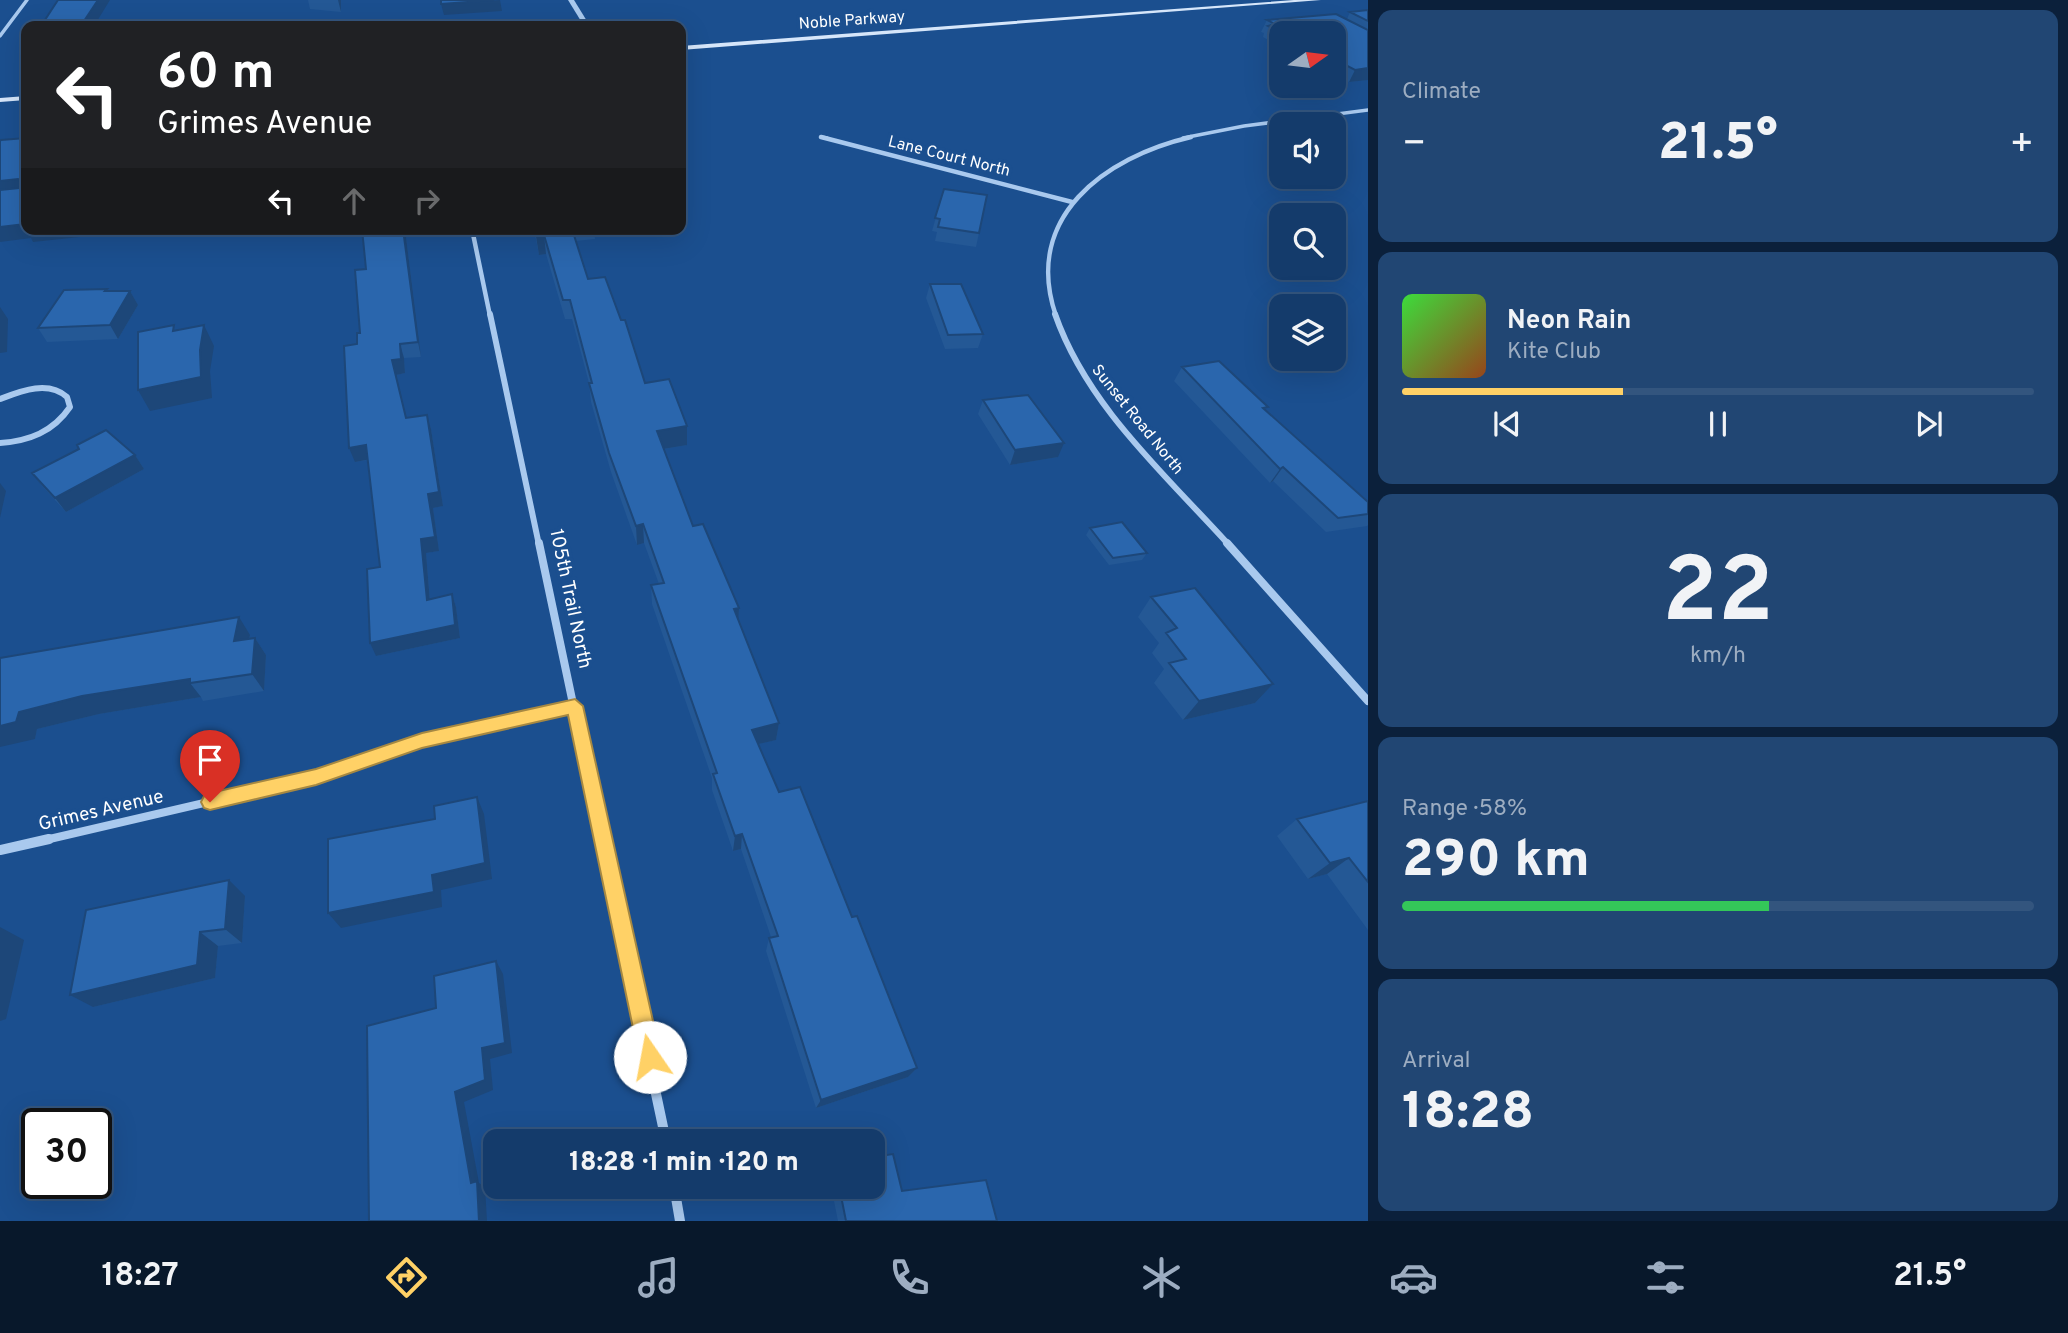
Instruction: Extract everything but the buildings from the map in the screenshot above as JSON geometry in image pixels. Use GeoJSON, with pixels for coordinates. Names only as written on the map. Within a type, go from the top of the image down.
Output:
{"type":"FeatureCollection","features":[{"type":"Feature","properties":{"kind":"main road","name":"Noble Parkway"},"geometry":{"type":"LineString","coordinates":[[686,48],[1318,0]]}},
{"type":"Feature","properties":{"kind":"main road"},"geometry":{"type":"LineString","coordinates":[[0,100],[21,98]]}},
{"type":"Feature","properties":{"kind":"street"},"geometry":{"type":"LineString","coordinates":[[0,36],[27,0]]}},
{"type":"Feature","properties":{"kind":"street"},"geometry":{"type":"LineString","coordinates":[[571,0],[584,21]]}},
{"type":"Feature","properties":{"kind":"street","name":"Sunset Road North"},"geometry":{"type":"LineString","coordinates":[[1368,110],[1234,129],[1160,146],[1124,161],[1095,180],[1072,202],[1055,229],[1047,260],[1049,296],[1061,336],[1087,382],[1126,432],[1368,701]]}},
{"type":"Feature","properties":{"kind":"street","name":"Lane Court North"},"geometry":{"type":"LineString","coordinates":[[821,137],[1072,202]]}},
{"type":"Feature","properties":{"kind":"street","name":"105th Trail North"},"geometry":{"type":"LineString","coordinates":[[473,235],[663,1129]]}},
{"type":"Feature","properties":{"kind":"street"},"geometry":{"type":"LineString","coordinates":[[0,399],[26,390],[54,389],[64,393],[69,399],[69,407],[55,425],[42,433],[27,439],[0,443]]}},
{"type":"Feature","properties":{"kind":"street","name":"Grimes Avenue"},"geometry":{"type":"LineString","coordinates":[[0,850],[316,777],[422,740],[575,706]]}},
{"type":"Feature","properties":{"kind":"street"},"geometry":{"type":"LineString","coordinates":[[676,1199],[680,1221]]}},
{"type":"Feature","properties":{"kind":"route"},"geometry":{"type":"LineString","coordinates":[[210,802],[316,777],[422,740],[575,706],[650,1057]]}}]}
